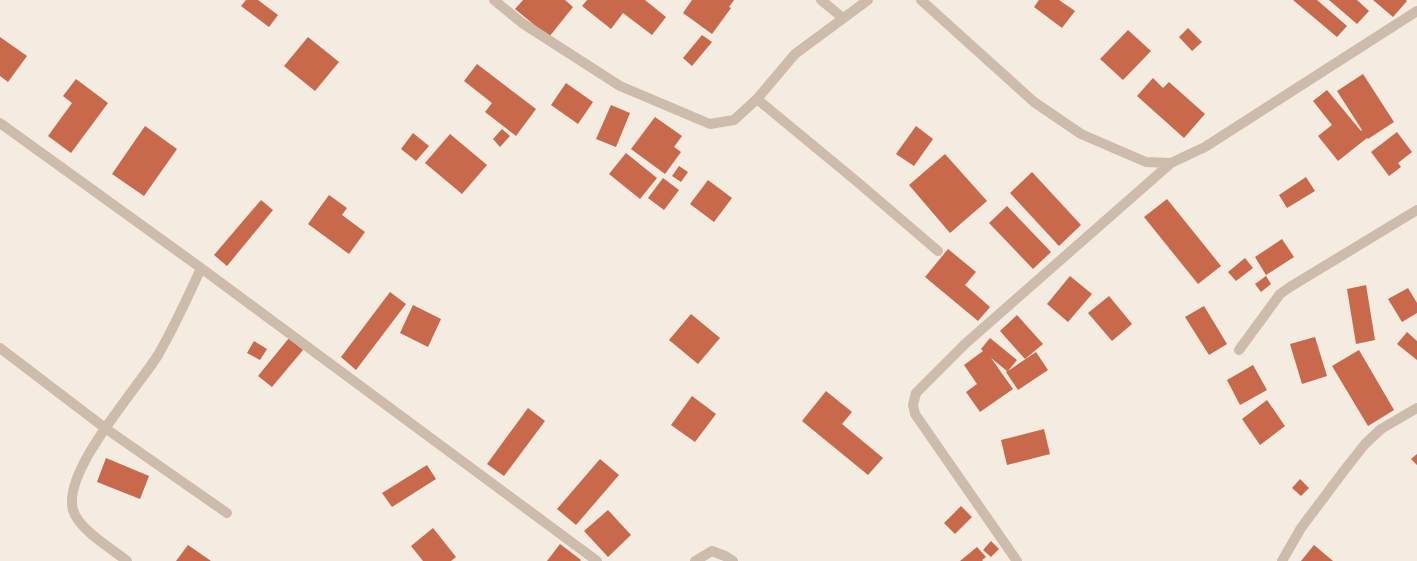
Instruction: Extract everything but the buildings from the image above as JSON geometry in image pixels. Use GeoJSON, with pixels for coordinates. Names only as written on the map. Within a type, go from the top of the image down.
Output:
{"type":"FeatureCollection","features":[{"type":"Feature","properties":{"kind":"street"},"geometry":{"type":"LineString","coordinates":[[494,0],[522,23],[620,86],[710,124],[734,120],[757,99],[795,54],[868,0]]}},
{"type":"Feature","properties":{"kind":"street"},"geometry":{"type":"LineString","coordinates":[[821,0],[844,18]]}},
{"type":"Feature","properties":{"kind":"street"},"geometry":{"type":"LineString","coordinates":[[921,0],[1034,102],[1081,134],[1146,162],[1171,163]]}},
{"type":"Feature","properties":{"kind":"street"},"geometry":{"type":"LineString","coordinates":[[1017,561],[915,414],[913,405],[916,393],[965,344],[1171,163],[1205,146],[1417,11]]}},
{"type":"Feature","properties":{"kind":"street"},"geometry":{"type":"LineString","coordinates":[[757,99],[938,251]]}},
{"type":"Feature","properties":{"kind":"street"},"geometry":{"type":"LineString","coordinates":[[0,123],[201,268],[597,561]]}},
{"type":"Feature","properties":{"kind":"street"},"geometry":{"type":"LineString","coordinates":[[1239,350],[1280,294],[1417,210]]}},
{"type":"Feature","properties":{"kind":"street"},"geometry":{"type":"LineString","coordinates":[[128,561],[88,531],[78,521],[72,506],[74,486],[84,463],[105,428],[157,356],[176,322],[201,268]]}},
{"type":"Feature","properties":{"kind":"street"},"geometry":{"type":"LineString","coordinates":[[0,348],[105,428],[227,514]]}},
{"type":"Feature","properties":{"kind":"street"},"geometry":{"type":"LineString","coordinates":[[1282,561],[1301,528],[1365,444],[1381,429],[1417,408]]}},
{"type":"Feature","properties":{"kind":"street"},"geometry":{"type":"LineString","coordinates":[[695,561],[712,551],[733,561]]}}]}
